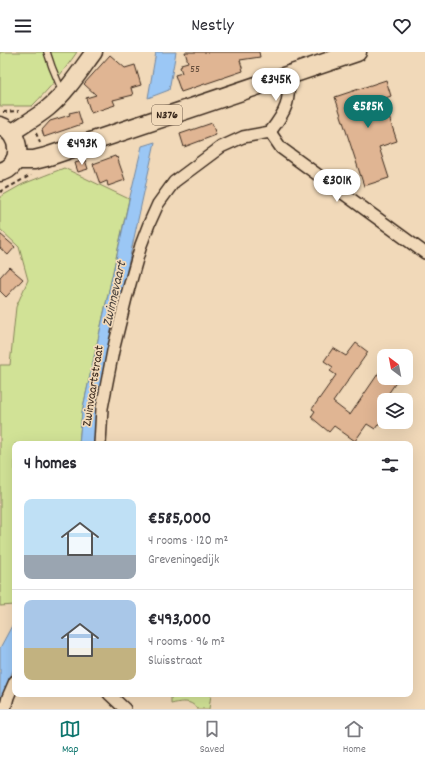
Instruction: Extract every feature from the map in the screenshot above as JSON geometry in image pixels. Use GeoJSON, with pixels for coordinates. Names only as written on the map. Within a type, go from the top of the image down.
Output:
{"type":"FeatureCollection","features":[{"type":"Feature","properties":{"kind":"main road","name":"N376"},"geometry":{"type":"LineString","coordinates":[[16,160],[34,160],[46,157],[357,52]]}},
{"type":"Feature","properties":{"kind":"main road"},"geometry":{"type":"LineString","coordinates":[[0,172],[11,166],[16,160],[18,152],[16,140],[6,129]]}},
{"type":"Feature","properties":{"kind":"street"},"geometry":{"type":"LineString","coordinates":[[6,129],[47,108],[63,94],[94,52]]}},
{"type":"Feature","properties":{"kind":"street"},"geometry":{"type":"LineString","coordinates":[[288,75],[290,91],[287,106],[280,119],[270,132],[282,148],[425,253]]}},
{"type":"Feature","properties":{"kind":"street","name":"Zwinvaartstraat"},"geometry":{"type":"LineString","coordinates":[[100,441],[102,408],[113,351],[141,245],[158,204],[174,182],[221,147],[243,137],[270,132]]}},
{"type":"Feature","properties":{"kind":"street"},"geometry":{"type":"LineString","coordinates":[[5,709],[12,687]]}},
{"type":"Feature","properties":{"kind":"street"},"geometry":{"type":"LineString","coordinates":[[112,697],[125,709]]}},
{"type":"Feature","properties":{"kind":"lane"},"geometry":{"type":"LineString","coordinates":[[47,52],[63,94]]}},
{"type":"Feature","properties":{"kind":"path"},"geometry":{"type":"LineString","coordinates":[[36,132],[46,157]]}},
{"type":"Feature","properties":{"kind":"path"},"geometry":{"type":"LineString","coordinates":[[0,192],[36,173]]}},
{"type":"Feature","properties":{"kind":"green space"},"geometry":{"type":"Polygon","coordinates":[[[0,52],[77,52],[56,80],[32,106],[0,106],[0,52]]]}},
{"type":"Feature","properties":{"kind":"green space"},"geometry":{"type":"Polygon","coordinates":[[[64,168],[129,199],[82,412],[79,441],[12,441],[12,605],[0,606],[0,365],[10,365],[16,307],[28,280],[19,247],[0,229],[0,197],[23,184],[64,168]]]}},
{"type":"Feature","properties":{"kind":"green space"},"geometry":{"type":"Polygon","coordinates":[[[171,697],[211,697],[209,709],[197,709],[189,702],[171,704],[171,697]]]}},
{"type":"Feature","properties":{"kind":"water"},"geometry":{"type":"Polygon","coordinates":[[[156,52],[176,52],[169,90],[148,98],[156,52]]]}},
{"type":"Feature","properties":{"kind":"water","name":"Zwinnevaart"},"geometry":{"type":"Polygon","coordinates":[[[155,142],[104,375],[96,416],[94,441],[79,441],[82,412],[142,146],[155,142]]]}},
{"type":"Feature","properties":{"kind":"water"},"geometry":{"type":"Polygon","coordinates":[[[12,626],[12,673],[2,698],[0,709],[0,648],[12,626]]]}},
{"type":"Feature","properties":{"kind":"building"},"geometry":{"type":"Polygon","coordinates":[[[185,52],[259,52],[260,57],[240,60],[243,71],[181,92],[175,75],[182,73],[180,67],[182,66],[181,64],[188,62],[185,52]]]}},
{"type":"Feature","properties":{"kind":"building"},"geometry":{"type":"Polygon","coordinates":[[[110,55],[125,68],[135,65],[141,85],[131,88],[133,95],[113,100],[115,105],[91,113],[86,98],[96,95],[84,84],[110,55]]]}},
{"type":"Feature","properties":{"kind":"building"},"geometry":{"type":"Polygon","coordinates":[[[386,80],[391,96],[383,99],[397,141],[379,147],[389,178],[364,186],[335,97],[386,80]]]}},
{"type":"Feature","properties":{"kind":"building"},"geometry":{"type":"Polygon","coordinates":[[[78,111],[82,124],[44,137],[42,130],[50,121],[78,111]]]}},
{"type":"Feature","properties":{"kind":"building"},"geometry":{"type":"Polygon","coordinates":[[[212,123],[216,135],[184,147],[180,134],[212,123]]]}},
{"type":"Feature","properties":{"kind":"building"},"geometry":{"type":"Polygon","coordinates":[[[115,156],[116,158],[117,157],[125,180],[108,186],[107,181],[100,184],[93,164],[115,156]]]}},
{"type":"Feature","properties":{"kind":"building"},"geometry":{"type":"Polygon","coordinates":[[[85,160],[88,169],[78,172],[75,163],[85,160]]]}},
{"type":"Feature","properties":{"kind":"building"},"geometry":{"type":"Polygon","coordinates":[[[0,234],[15,247],[8,255],[0,248],[0,234]]]}},
{"type":"Feature","properties":{"kind":"building"},"geometry":{"type":"Polygon","coordinates":[[[9,267],[23,279],[6,297],[0,291],[0,277],[9,267]]]}},
{"type":"Feature","properties":{"kind":"building"},"geometry":{"type":"Polygon","coordinates":[[[356,343],[368,352],[333,402],[350,415],[377,375],[377,385],[394,385],[389,393],[377,393],[377,426],[375,429],[367,424],[355,441],[334,426],[329,432],[311,417],[315,411],[312,409],[336,375],[330,371],[333,367],[324,361],[333,348],[346,356],[356,343]]]}}]}
